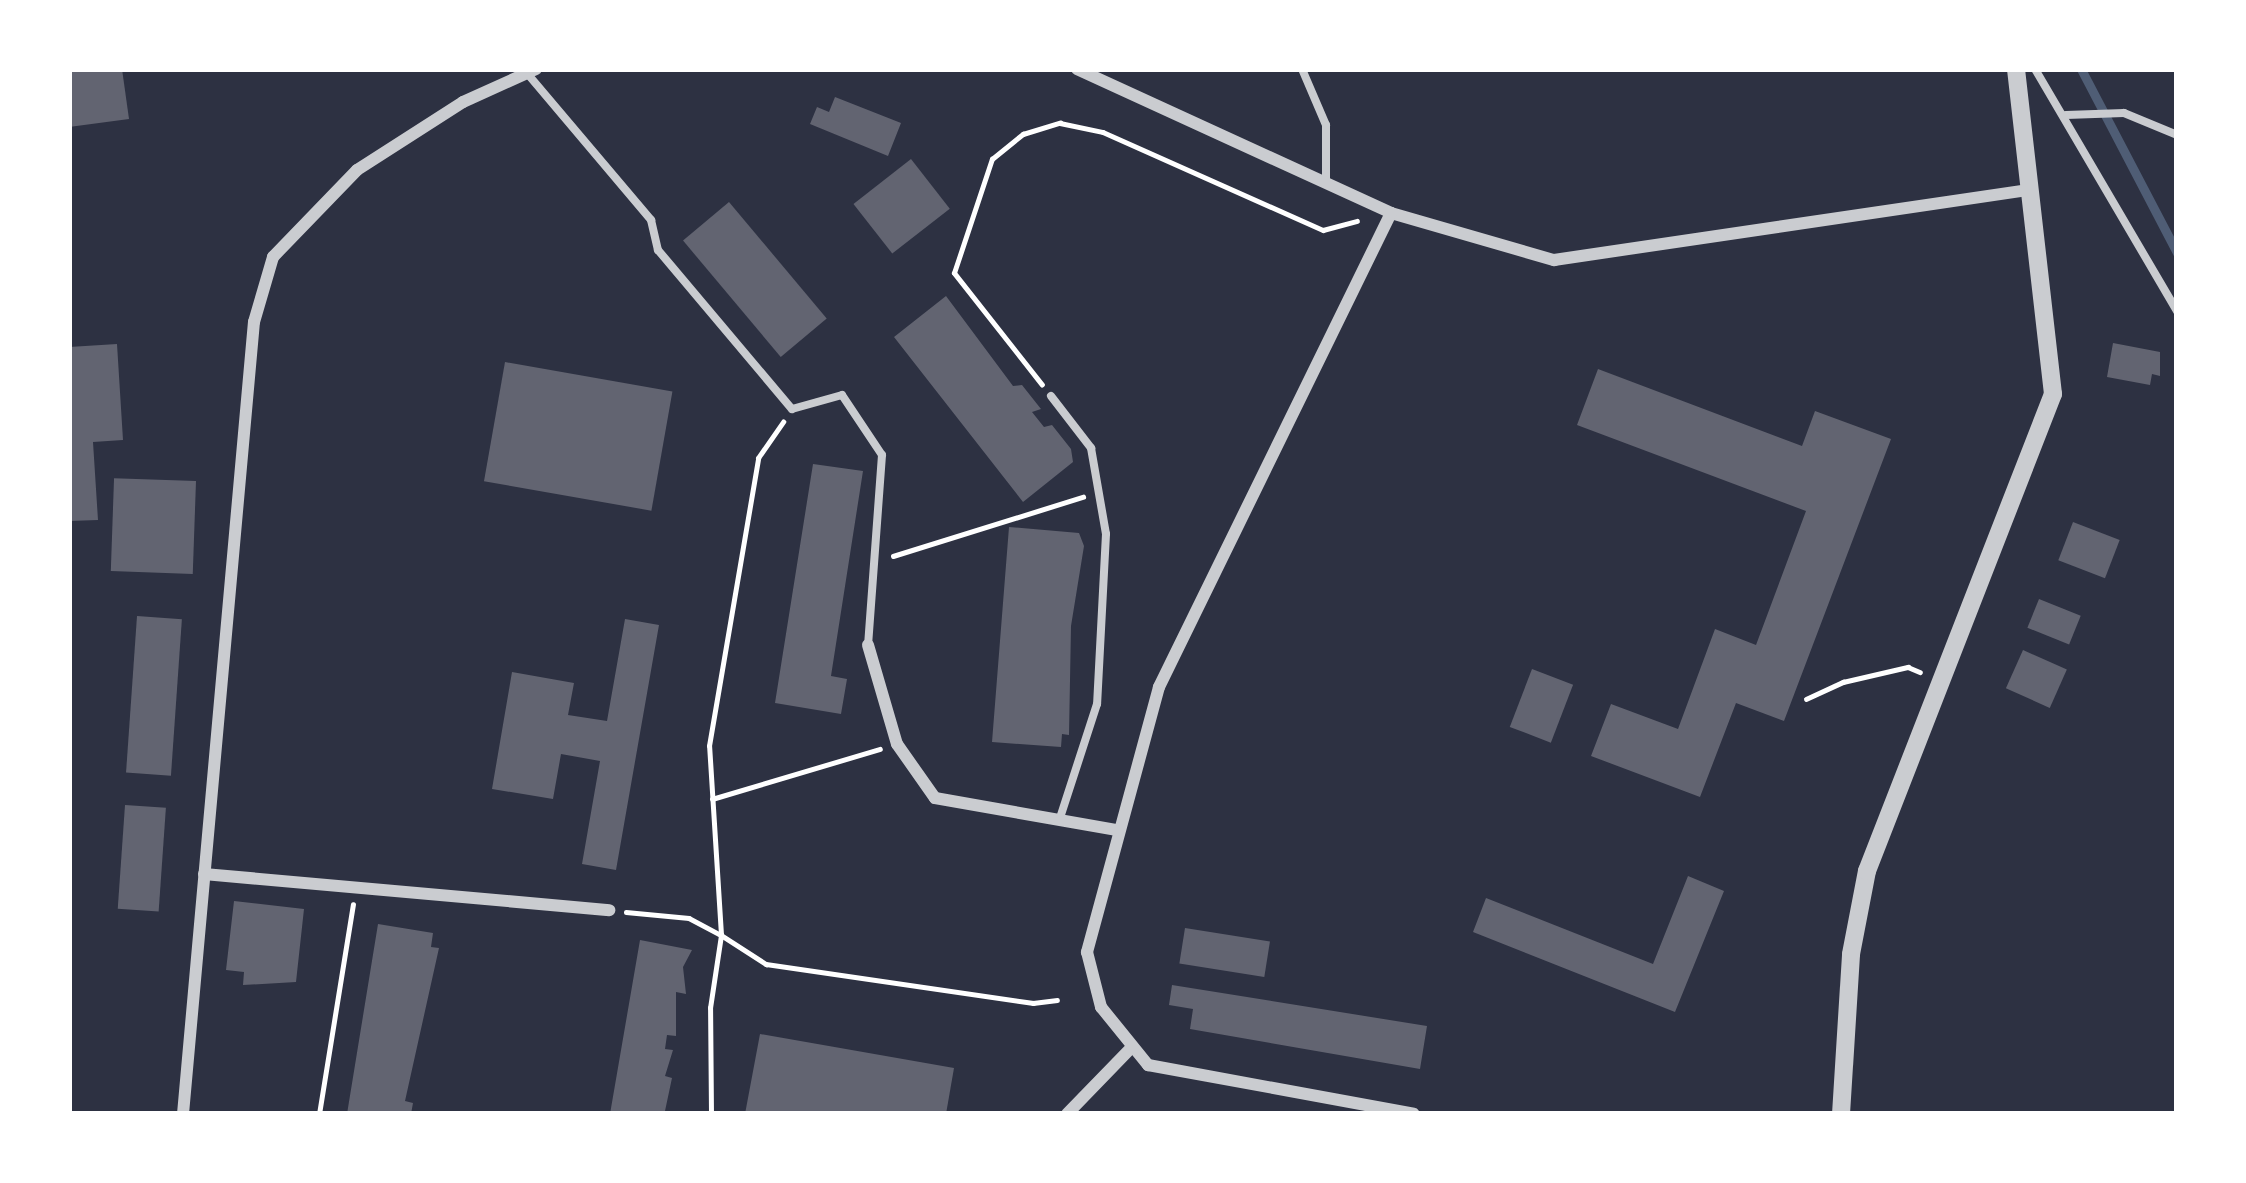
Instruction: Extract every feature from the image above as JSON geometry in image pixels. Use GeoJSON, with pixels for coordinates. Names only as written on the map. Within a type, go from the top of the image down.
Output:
{"type":"FeatureCollection","features":[{"type":"Feature","properties":{"kind":"street"},"geometry":{"type":"LineString","coordinates":[[1077,69],[1391,213],[1554,260],[2029,190]]}},
{"type":"Feature","properties":{"kind":"street"},"geometry":{"type":"LineString","coordinates":[[1841,1114],[1851,954],[1868,871],[2053,394],[2016,69]]}},
{"type":"Feature","properties":{"kind":"street"},"geometry":{"type":"LineString","coordinates":[[183,1114],[254,322],[273,257],[357,170],[531,70]]}},
{"type":"Feature","properties":{"kind":"street"},"geometry":{"type":"LineString","coordinates":[[1391,213],[1159,687],[1087,952],[1101,1006],[1129,1050],[1148,1065],[1414,1114]]}},
{"type":"Feature","properties":{"kind":"street"},"geometry":{"type":"LineString","coordinates":[[868,646],[897,744],[935,798],[1117,830]]}},
{"type":"Feature","properties":{"kind":"street"},"geometry":{"type":"LineString","coordinates":[[204,874],[609,910]]}},
{"type":"Feature","properties":{"kind":"street"},"geometry":{"type":"LineString","coordinates":[[1067,1114],[1129,1050]]}},
{"type":"Feature","properties":{"kind":"lane"},"geometry":{"type":"LineString","coordinates":[[1302,69],[1326,124],[1326,182]]}},
{"type":"Feature","properties":{"kind":"lane"},"geometry":{"type":"LineString","coordinates":[[2035,69],[2177,311]]}},
{"type":"Feature","properties":{"kind":"lane"},"geometry":{"type":"LineString","coordinates":[[531,70],[651,220],[658,250],[792,409],[842,395],[882,455],[868,646]]}},
{"type":"Feature","properties":{"kind":"lane"},"geometry":{"type":"LineString","coordinates":[[2066,115],[2124,113],[2177,135]]}},
{"type":"Feature","properties":{"kind":"lane"},"geometry":{"type":"LineString","coordinates":[[1051,396],[1090,448],[1106,534],[1096,704],[1060,818]]}},
{"type":"Feature","properties":{"kind":"path"},"geometry":{"type":"LineString","coordinates":[[1051,396],[954,273],[992,159],[1024,134],[1060,123],[1102,132],[1323,230],[1391,213]]}},
{"type":"Feature","properties":{"kind":"path"},"geometry":{"type":"LineString","coordinates":[[711,1114],[710,1008],[721,935],[709,746],[731,585],[758,458],[792,409]]}},
{"type":"Feature","properties":{"kind":"path"},"geometry":{"type":"LineString","coordinates":[[874,562],[1100,491]]}},
{"type":"Feature","properties":{"kind":"path"},"geometry":{"type":"LineString","coordinates":[[1806,699],[1908,667],[1941,681]]}},
{"type":"Feature","properties":{"kind":"path"},"geometry":{"type":"LineString","coordinates":[[712,799],[897,744]]}},
{"type":"Feature","properties":{"kind":"path"},"geometry":{"type":"LineString","coordinates":[[319,1114],[356,888]]}},
{"type":"Feature","properties":{"kind":"path"},"geometry":{"type":"LineString","coordinates":[[609,910],[688,918],[766,964],[1033,1003],[1057,1000]]}},
{"type":"Feature","properties":{"kind":"building"},"geometry":{"type":"Polygon","coordinates":[[[69,69],[122,69],[129,119],[69,127],[69,69]]]}},
{"type":"Feature","properties":{"kind":"building"},"geometry":{"type":"Polygon","coordinates":[[[835,97],[901,123],[888,156],[810,124],[817,107],[829,112],[835,97]]]}},
{"type":"Feature","properties":{"kind":"building"},"geometry":{"type":"Polygon","coordinates":[[[911,159],[950,209],[892,254],[853,204],[911,159]]]}},
{"type":"Feature","properties":{"kind":"building"},"geometry":{"type":"Polygon","coordinates":[[[729,202],[827,318],[781,357],[683,241],[729,202]]]}},
{"type":"Feature","properties":{"kind":"building"},"geometry":{"type":"Polygon","coordinates":[[[946,296],[1013,386],[1022,385],[1041,409],[1032,412],[1044,427],[1052,425],[1071,449],[1073,462],[1023,502],[894,337],[946,296]]]}},
{"type":"Feature","properties":{"kind":"building"},"geometry":{"type":"Polygon","coordinates":[[[2113,343],[2160,352],[2160,376],[2152,374],[2150,385],[2107,377],[2113,343]]]}},
{"type":"Feature","properties":{"kind":"building"},"geometry":{"type":"Polygon","coordinates":[[[117,344],[123,440],[93,442],[98,520],[69,521],[69,347],[117,344]]]}},
{"type":"Feature","properties":{"kind":"building"},"geometry":{"type":"Polygon","coordinates":[[[505,362],[672,392],[651,511],[484,481],[505,362]]]}},
{"type":"Feature","properties":{"kind":"building"},"geometry":{"type":"Polygon","coordinates":[[[1598,369],[1802,446],[1815,411],[1891,439],[1784,721],[1736,703],[1700,797],[1591,756],[1611,704],[1678,729],[1715,629],[1756,645],[1806,511],[1577,425],[1598,369]]]}},
{"type":"Feature","properties":{"kind":"building"},"geometry":{"type":"Polygon","coordinates":[[[813,464],[863,471],[831,676],[847,679],[841,714],[775,703],[813,464]]]}},
{"type":"Feature","properties":{"kind":"building"},"geometry":{"type":"Polygon","coordinates":[[[114,478],[196,481],[193,574],[111,571],[114,478]]]}},
{"type":"Feature","properties":{"kind":"building"},"geometry":{"type":"Polygon","coordinates":[[[2073,522],[2120,540],[2105,578],[2058,560],[2073,522]]]}},
{"type":"Feature","properties":{"kind":"building"},"geometry":{"type":"Polygon","coordinates":[[[1009,527],[1079,533],[1084,546],[1071,626],[1069,735],[1062,734],[1061,747],[992,742],[1009,527]]]}},
{"type":"Feature","properties":{"kind":"building"},"geometry":{"type":"Polygon","coordinates":[[[2039,599],[2081,616],[2069,645],[2027,628],[2039,599]]]}},
{"type":"Feature","properties":{"kind":"building"},"geometry":{"type":"Polygon","coordinates":[[[137,616],[182,619],[171,776],[126,773],[137,616]]]}},
{"type":"Feature","properties":{"kind":"building"},"geometry":{"type":"Polygon","coordinates":[[[625,619],[659,625],[616,870],[582,864],[600,761],[561,754],[553,799],[492,789],[512,672],[574,683],[568,715],[607,721],[625,619]]]}},
{"type":"Feature","properties":{"kind":"building"},"geometry":{"type":"Polygon","coordinates":[[[2023,650],[2067,670],[2050,708],[2006,688],[2023,650]]]}},
{"type":"Feature","properties":{"kind":"building"},"geometry":{"type":"Polygon","coordinates":[[[1532,669],[1573,685],[1551,743],[1510,727],[1532,669]]]}},
{"type":"Feature","properties":{"kind":"building"},"geometry":{"type":"Polygon","coordinates":[[[125,805],[166,808],[159,912],[118,909],[125,805]]]}},
{"type":"Feature","properties":{"kind":"building"},"geometry":{"type":"Polygon","coordinates":[[[1688,876],[1724,891],[1675,1012],[1473,932],[1486,898],[1653,964],[1688,876]]]}},
{"type":"Feature","properties":{"kind":"building"},"geometry":{"type":"Polygon","coordinates":[[[234,901],[304,909],[296,982],[243,985],[244,972],[226,970],[234,901]]]}},
{"type":"Feature","properties":{"kind":"building"},"geometry":{"type":"Polygon","coordinates":[[[378,924],[433,933],[431,947],[439,948],[405,1101],[413,1103],[411,1114],[347,1114],[378,924]]]}},
{"type":"Feature","properties":{"kind":"building"},"geometry":{"type":"Polygon","coordinates":[[[1185,928],[1270,941],[1264,977],[1179,964],[1185,928]]]}},
{"type":"Feature","properties":{"kind":"building"},"geometry":{"type":"Polygon","coordinates":[[[640,940],[692,950],[683,967],[686,994],[676,992],[676,1036],[667,1035],[665,1049],[673,1050],[665,1076],[672,1078],[665,1111],[610,1114],[640,940]]]}},
{"type":"Feature","properties":{"kind":"building"},"geometry":{"type":"Polygon","coordinates":[[[1172,985],[1427,1026],[1420,1069],[1190,1029],[1193,1009],[1169,1005],[1172,985]]]}},
{"type":"Feature","properties":{"kind":"building"},"geometry":{"type":"Polygon","coordinates":[[[760,1034],[954,1068],[946,1114],[745,1114],[760,1034]]]}},
{"type":"Feature","properties":{"kind":"waterway"},"geometry":{"type":"LineString","coordinates":[[2081,69],[2177,253]]}}]}
